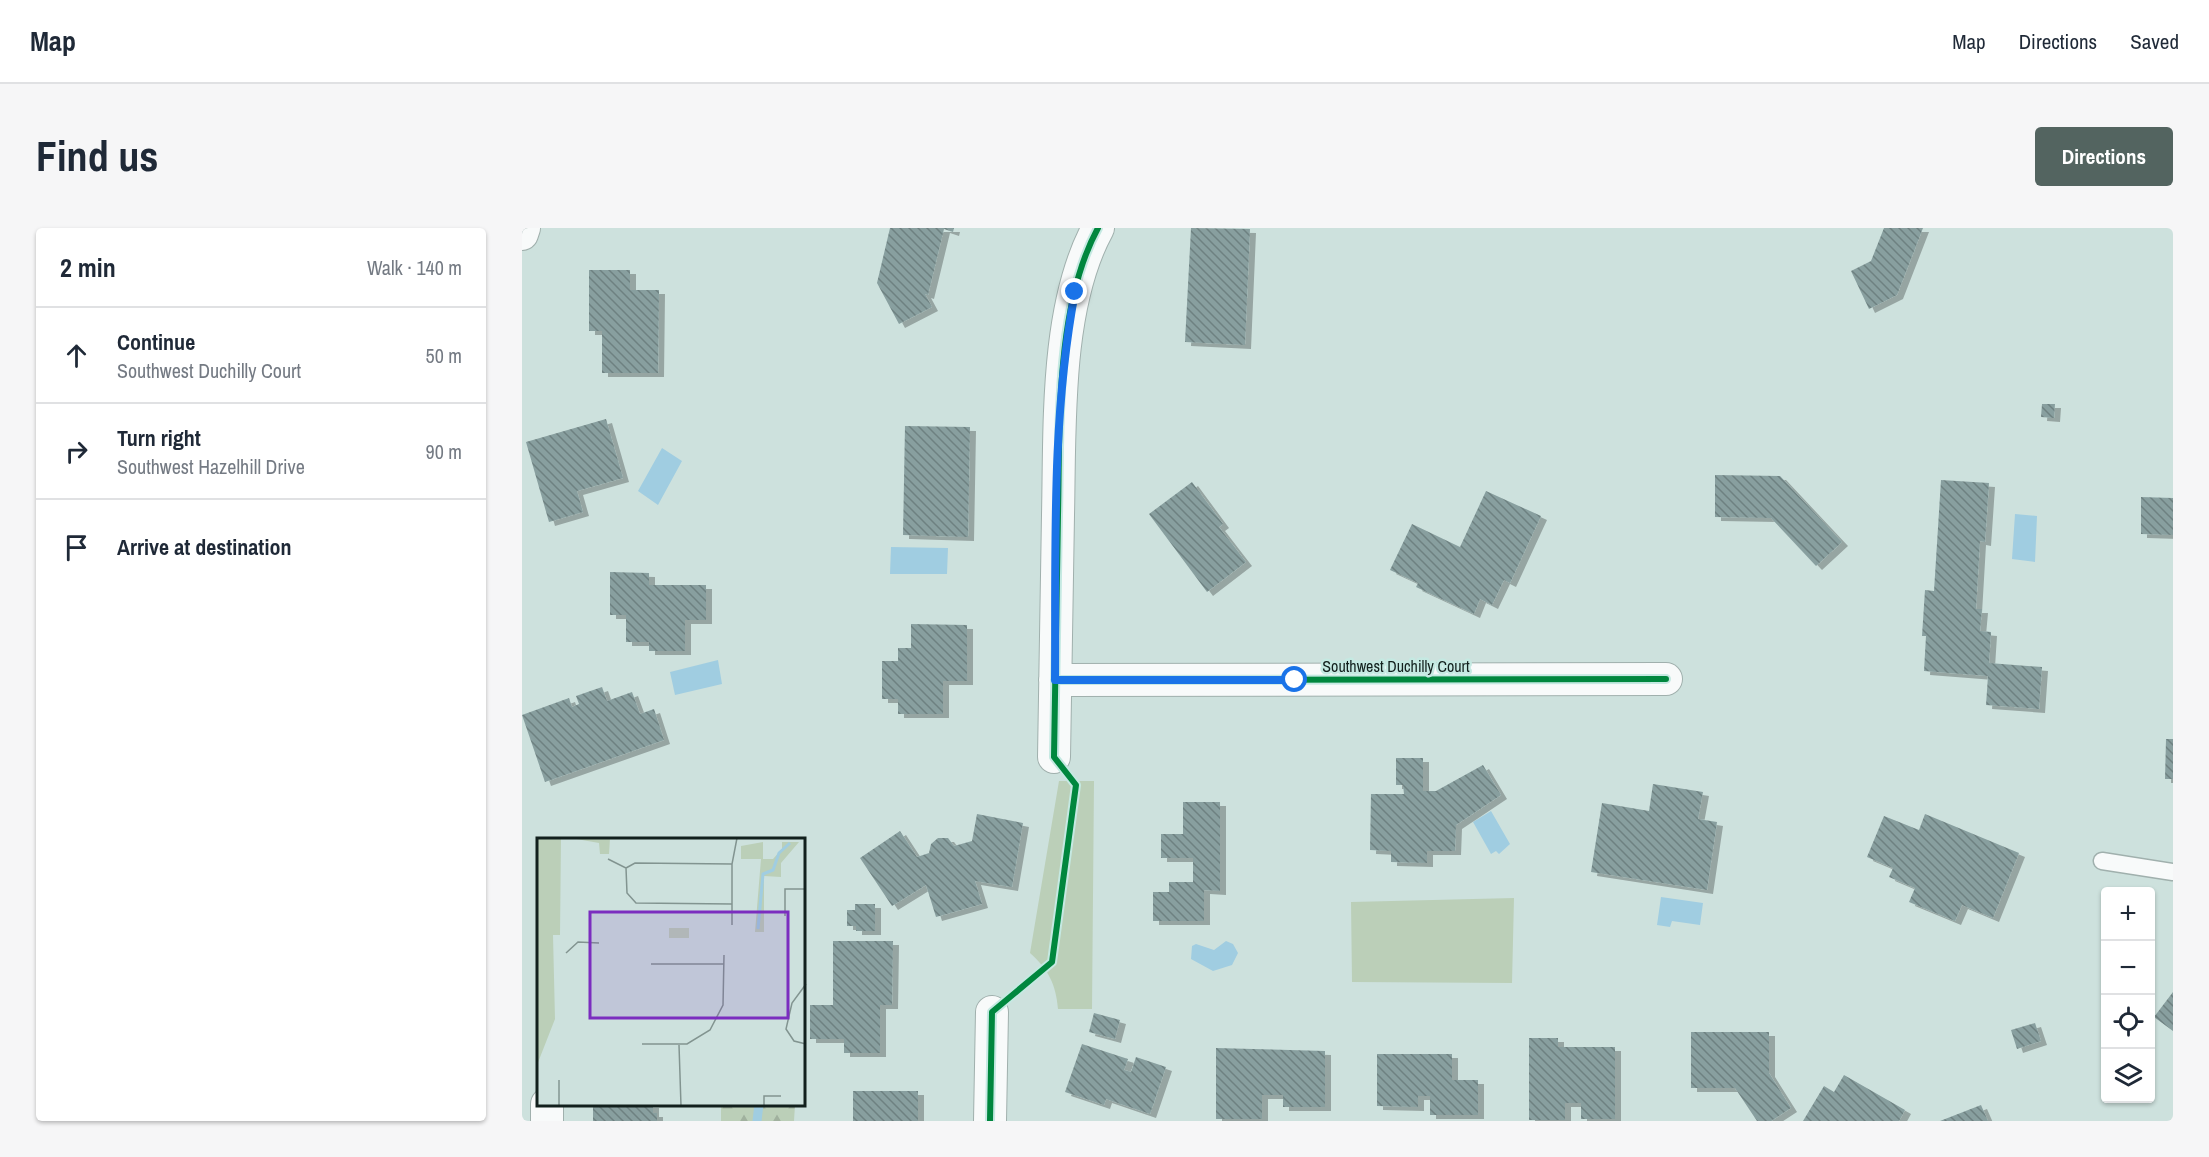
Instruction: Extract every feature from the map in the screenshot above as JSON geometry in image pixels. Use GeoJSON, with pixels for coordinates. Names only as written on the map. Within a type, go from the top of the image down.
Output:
{"type":"FeatureCollection","features":[{"type":"Feature","properties":{"kind":"street"},"geometry":{"type":"LineString","coordinates":[[522,234],[524,228]]}},
{"type":"Feature","properties":{"kind":"street"},"geometry":{"type":"LineString","coordinates":[[1054,757],[1060,416],[1066,340],[1075,292],[1098,228]]}},
{"type":"Feature","properties":{"kind":"street","name":"Southwest Duchilly Court"},"geometry":{"type":"LineString","coordinates":[[1055,680],[1666,679]]}},
{"type":"Feature","properties":{"kind":"street"},"geometry":{"type":"LineString","coordinates":[[990,1121],[992,1012]]}},
{"type":"Feature","properties":{"kind":"lane"},"geometry":{"type":"LineString","coordinates":[[2102,861],[2173,872]]}},
{"type":"Feature","properties":{"kind":"green space"},"geometry":{"type":"Polygon","coordinates":[[[1059,781],[1094,781],[1092,1009],[1058,1009],[1050,978],[1042,965],[1030,953],[1059,781]]]}},
{"type":"Feature","properties":{"kind":"green space"},"geometry":{"type":"Polygon","coordinates":[[[1514,898],[1512,983],[1352,982],[1351,902],[1514,898]]]}},
{"type":"Feature","properties":{"kind":"green space"},"geometry":{"type":"Polygon","coordinates":[[[721,1106],[795,1106],[794,1121],[721,1121],[721,1106]]]}},
{"type":"Feature","properties":{"kind":"water"},"geometry":{"type":"Polygon","coordinates":[[[662,448],[682,461],[658,505],[638,491],[662,448]]]}},
{"type":"Feature","properties":{"kind":"water"},"geometry":{"type":"Polygon","coordinates":[[[2015,514],[2037,516],[2035,562],[2012,559],[2015,514]]]}},
{"type":"Feature","properties":{"kind":"water"},"geometry":{"type":"Polygon","coordinates":[[[891,547],[948,548],[947,574],[890,574],[891,547]]]}},
{"type":"Feature","properties":{"kind":"water"},"geometry":{"type":"Polygon","coordinates":[[[718,660],[722,684],[675,695],[670,672],[718,660]]]}},
{"type":"Feature","properties":{"kind":"water"},"geometry":{"type":"Polygon","coordinates":[[[1491,811],[1510,844],[1499,854],[1496,851],[1491,854],[1473,822],[1491,811]]]}},
{"type":"Feature","properties":{"kind":"water"},"geometry":{"type":"Polygon","coordinates":[[[1661,897],[1703,903],[1700,925],[1672,921],[1670,927],[1657,925],[1661,897]]]}},
{"type":"Feature","properties":{"kind":"water"},"geometry":{"type":"Polygon","coordinates":[[[1226,941],[1233,944],[1238,953],[1232,965],[1213,971],[1191,959],[1192,946],[1196,944],[1214,950],[1226,941]]]}},
{"type":"Feature","properties":{"kind":"building"},"geometry":{"type":"Polygon","coordinates":[[[890,228],[954,228],[953,232],[944,229],[928,295],[925,294],[932,307],[899,324],[877,283],[890,228]]]}},
{"type":"Feature","properties":{"kind":"building"},"geometry":{"type":"Polygon","coordinates":[[[1191,228],[1250,229],[1245,345],[1185,342],[1191,228]]]}},
{"type":"Feature","properties":{"kind":"building"},"geometry":{"type":"Polygon","coordinates":[[[1884,228],[1923,228],[1897,295],[1869,309],[1851,271],[1871,261],[1884,228]]]}},
{"type":"Feature","properties":{"kind":"building"},"geometry":{"type":"Polygon","coordinates":[[[589,270],[630,270],[630,290],[659,290],[658,373],[602,373],[602,331],[589,331],[589,270]]]}},
{"type":"Feature","properties":{"kind":"building"},"geometry":{"type":"Polygon","coordinates":[[[2042,404],[2055,404],[2054,418],[2041,417],[2042,404]]]}},
{"type":"Feature","properties":{"kind":"building"},"geometry":{"type":"Polygon","coordinates":[[[606,419],[623,478],[577,491],[583,512],[549,522],[526,442],[606,419]]]}},
{"type":"Feature","properties":{"kind":"building"},"geometry":{"type":"Polygon","coordinates":[[[905,426],[970,427],[968,537],[903,535],[905,426]]]}},
{"type":"Feature","properties":{"kind":"building"},"geometry":{"type":"Polygon","coordinates":[[[1715,475],[1780,476],[1842,542],[1816,566],[1771,518],[1715,517],[1715,475]]]}},
{"type":"Feature","properties":{"kind":"building"},"geometry":{"type":"Polygon","coordinates":[[[1941,480],[1989,483],[1985,542],[1980,541],[1976,609],[1982,609],[1980,631],[1991,632],[1989,663],[2042,667],[2039,709],[1986,705],[1988,676],[1924,671],[1926,636],[1922,636],[1925,590],[1934,591],[1941,480]]]}},
{"type":"Feature","properties":{"kind":"building"},"geometry":{"type":"Polygon","coordinates":[[[1192,482],[1223,524],[1219,527],[1246,562],[1207,592],[1149,514],[1192,482]]]}},
{"type":"Feature","properties":{"kind":"building"},"geometry":{"type":"Polygon","coordinates":[[[1486,491],[1541,516],[1510,583],[1504,580],[1492,605],[1480,599],[1474,614],[1416,587],[1418,583],[1390,570],[1412,524],[1460,547],[1486,491]]]}},
{"type":"Feature","properties":{"kind":"building"},"geometry":{"type":"Polygon","coordinates":[[[2141,497],[2173,498],[2173,535],[2141,534],[2141,497]]]}},
{"type":"Feature","properties":{"kind":"building"},"geometry":{"type":"Polygon","coordinates":[[[610,572],[649,573],[649,585],[706,585],[706,620],[685,620],[685,651],[649,651],[649,642],[626,642],[626,615],[610,615],[610,572]]]}},
{"type":"Feature","properties":{"kind":"building"},"geometry":{"type":"Polygon","coordinates":[[[911,624],[967,625],[967,681],[943,681],[943,714],[898,714],[898,699],[882,699],[882,661],[898,661],[898,648],[911,648],[911,624]]]}},
{"type":"Feature","properties":{"kind":"building"},"geometry":{"type":"Polygon","coordinates":[[[602,687],[607,701],[632,692],[640,714],[654,709],[664,740],[545,782],[522,715],[569,698],[572,707],[579,704],[576,696],[602,687]]]}},
{"type":"Feature","properties":{"kind":"building"},"geometry":{"type":"Polygon","coordinates":[[[2166,739],[2173,739],[2173,779],[2165,779],[2166,739]]]}},
{"type":"Feature","properties":{"kind":"building"},"geometry":{"type":"Polygon","coordinates":[[[1396,758],[1423,758],[1423,791],[1436,791],[1483,765],[1501,795],[1456,825],[1455,851],[1427,851],[1427,863],[1391,862],[1391,851],[1370,850],[1371,794],[1404,794],[1403,785],[1396,785],[1396,758]]]}},
{"type":"Feature","properties":{"kind":"building"},"geometry":{"type":"Polygon","coordinates":[[[1653,784],[1703,792],[1698,819],[1717,822],[1707,890],[1591,872],[1602,803],[1649,811],[1653,784]]]}},
{"type":"Feature","properties":{"kind":"building"},"geometry":{"type":"Polygon","coordinates":[[[1183,802],[1220,802],[1220,891],[1204,890],[1204,921],[1153,921],[1153,892],[1169,892],[1169,882],[1193,882],[1193,858],[1161,858],[1161,834],[1183,834],[1183,802]]]}},
{"type":"Feature","properties":{"kind":"building"},"geometry":{"type":"Polygon","coordinates":[[[977,814],[1023,823],[1012,887],[975,881],[982,904],[936,917],[926,885],[892,906],[860,858],[900,831],[917,857],[929,853],[931,844],[938,838],[948,838],[954,846],[972,841],[977,814]]]}},
{"type":"Feature","properties":{"kind":"building"},"geometry":{"type":"Polygon","coordinates":[[[1925,814],[2019,853],[1993,918],[1962,905],[1955,921],[1909,902],[1915,888],[1889,877],[1893,868],[1867,857],[1884,816],[1919,830],[1925,814]]]}},
{"type":"Feature","properties":{"kind":"building"},"geometry":{"type":"Polygon","coordinates":[[[855,904],[875,904],[875,931],[856,931],[856,926],[847,926],[847,910],[855,910],[855,904]]]}},
{"type":"Feature","properties":{"kind":"building"},"geometry":{"type":"Polygon","coordinates":[[[833,941],[893,941],[892,1005],[880,1005],[880,1053],[844,1053],[844,1039],[810,1039],[810,1005],[833,1005],[833,941]]]}},
{"type":"Feature","properties":{"kind":"building"},"geometry":{"type":"Polygon","coordinates":[[[2173,992],[2173,1031],[2155,1016],[2173,992]]]}},
{"type":"Feature","properties":{"kind":"building"},"geometry":{"type":"Polygon","coordinates":[[[1094,1013],[1120,1020],[1115,1039],[1089,1032],[1094,1013]]]}},
{"type":"Feature","properties":{"kind":"building"},"geometry":{"type":"Polygon","coordinates":[[[2035,1023],[2041,1041],[2017,1049],[2011,1030],[2035,1023]]]}},
{"type":"Feature","properties":{"kind":"building"},"geometry":{"type":"Polygon","coordinates":[[[1691,1032],[1769,1032],[1769,1073],[1791,1108],[1771,1121],[1757,1121],[1735,1088],[1691,1088],[1691,1032]]]}},
{"type":"Feature","properties":{"kind":"building"},"geometry":{"type":"Polygon","coordinates":[[[1529,1038],[1558,1038],[1558,1047],[1615,1047],[1615,1119],[1581,1119],[1581,1103],[1565,1103],[1565,1120],[1529,1120],[1529,1038]]]}},
{"type":"Feature","properties":{"kind":"building"},"geometry":{"type":"Polygon","coordinates":[[[1082,1044],[1128,1059],[1124,1070],[1131,1072],[1136,1057],[1166,1067],[1150,1114],[1106,1099],[1104,1105],[1065,1092],[1082,1044]]]}},
{"type":"Feature","properties":{"kind":"building"},"geometry":{"type":"Polygon","coordinates":[[[1216,1048],[1325,1051],[1325,1107],[1283,1107],[1283,1095],[1262,1095],[1262,1119],[1216,1119],[1216,1048]]]}},
{"type":"Feature","properties":{"kind":"building"},"geometry":{"type":"Polygon","coordinates":[[[1377,1054],[1452,1054],[1452,1080],[1478,1080],[1478,1115],[1430,1115],[1430,1096],[1418,1096],[1418,1107],[1377,1106],[1377,1054]]]}},
{"type":"Feature","properties":{"kind":"building"},"geometry":{"type":"Polygon","coordinates":[[[1844,1075],[1905,1110],[1899,1121],[1803,1121],[1824,1086],[1834,1092],[1844,1075]]]}},
{"type":"Feature","properties":{"kind":"building"},"geometry":{"type":"Polygon","coordinates":[[[853,1091],[918,1091],[918,1121],[853,1121],[853,1091]]]}},
{"type":"Feature","properties":{"kind":"building"},"geometry":{"type":"Polygon","coordinates":[[[1981,1105],[1988,1121],[1940,1121],[1981,1105]]]}},
{"type":"Feature","properties":{"kind":"building"},"geometry":{"type":"Polygon","coordinates":[[[593,1106],[653,1106],[653,1113],[657,1113],[657,1121],[593,1121],[593,1106]]]}},
{"type":"Feature","properties":{"kind":"waterway"},"geometry":{"type":"LineString","coordinates":[[757,1121],[759,1106]]}},
{"type":"Feature","properties":{"kind":"cycle path"},"geometry":{"type":"LineString","coordinates":[[990,1121],[992,1012],[1052,962],[1076,785],[1054,757],[1060,406],[1067,330],[1074,294],[1084,259],[1098,228]]}},
{"type":"Feature","properties":{"kind":"cycle path"},"geometry":{"type":"LineString","coordinates":[[1055,680],[1666,679]]}},
{"type":"Feature","properties":{"kind":"route"},"geometry":{"type":"LineString","coordinates":[[1075,292],[1066,340],[1060,416],[1055,680],[1295,680]]}}]}
